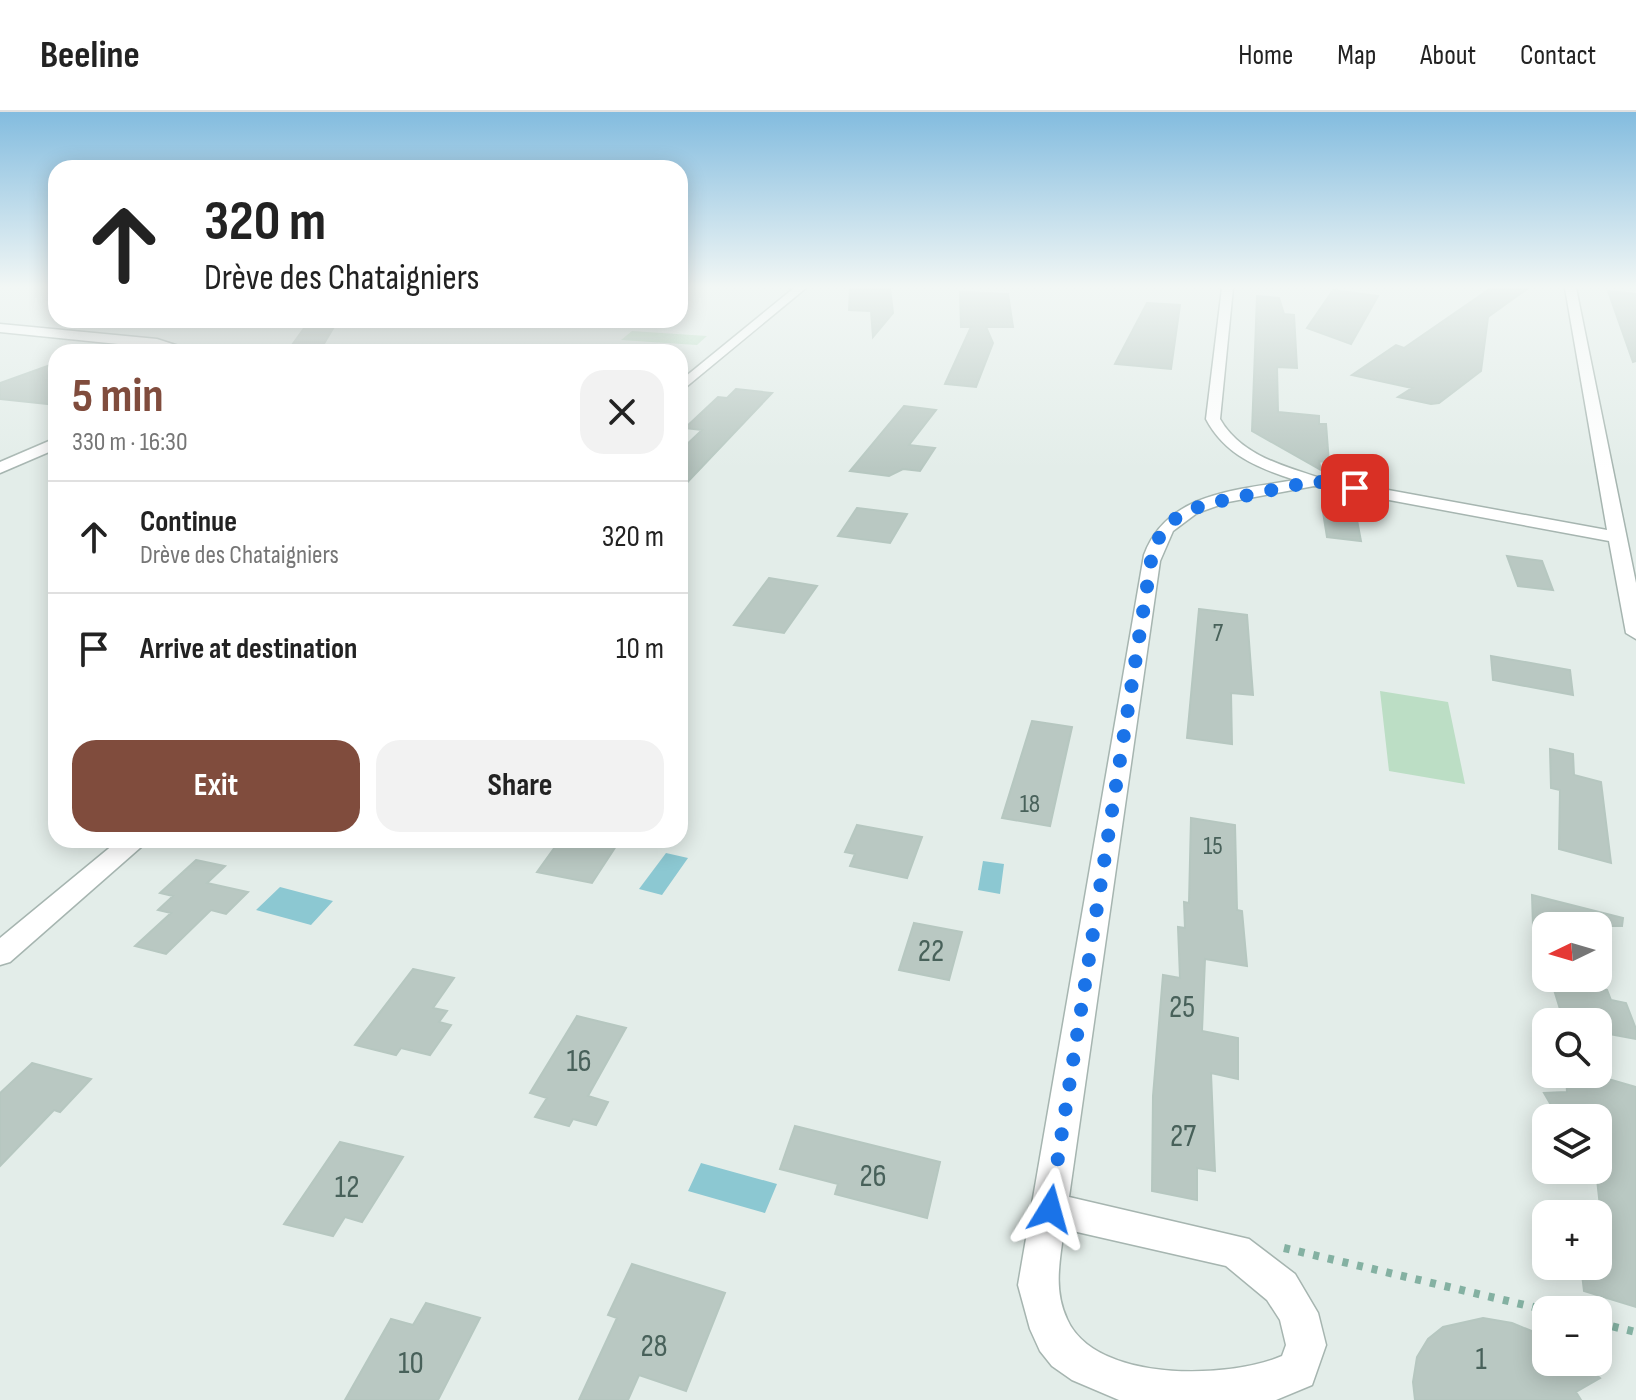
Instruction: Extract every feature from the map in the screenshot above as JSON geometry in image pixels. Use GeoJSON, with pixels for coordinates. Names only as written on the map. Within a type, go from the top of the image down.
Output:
{"type":"FeatureCollection","features":[{"type":"Feature","properties":{"kind":"street"},"geometry":{"type":"LineString","coordinates":[[688,381],[728,348]]}},
{"type":"Feature","properties":{"kind":"street"},"geometry":{"type":"LineString","coordinates":[[1221,348],[1213,419],[1218,431],[1231,444],[1255,459],[1314,481],[1617,537]]}},
{"type":"Feature","properties":{"kind":"street"},"geometry":{"type":"LineString","coordinates":[[1583,348],[1636,633]]}},
{"type":"Feature","properties":{"kind":"street"},"geometry":{"type":"LineString","coordinates":[[0,468],[48,447]]}},
{"type":"Feature","properties":{"kind":"street"},"geometry":{"type":"LineString","coordinates":[[1050,1209],[1236,1251],[1256,1264],[1281,1287],[1298,1313],[1306,1345],[1297,1370],[1251,1393],[1205,1400],[1132,1386],[1092,1369],[1066,1352],[1049,1329],[1037,1285],[1096,897],[1151,561],[1158,539],[1175,519],[1202,505],[1314,481]]}},
{"type":"Feature","properties":{"kind":"street"},"geometry":{"type":"LineString","coordinates":[[0,954],[126,848]]}},
{"type":"Feature","properties":{"kind":"path"},"geometry":{"type":"LineString","coordinates":[[1256,1264],[1285,1248],[1532,1307]]}},
{"type":"Feature","properties":{"kind":"path"},"geometry":{"type":"LineString","coordinates":[[1612,1326],[1636,1332]]}},
{"type":"Feature","properties":{"kind":"green space"},"geometry":{"type":"Polygon","coordinates":[[[1380,691],[1448,702],[1465,784],[1389,771],[1380,691]]]}},
{"type":"Feature","properties":{"kind":"water"},"geometry":{"type":"Polygon","coordinates":[[[666,853],[688,858],[662,895],[639,889],[666,853]]]}},
{"type":"Feature","properties":{"kind":"water"},"geometry":{"type":"Polygon","coordinates":[[[983,861],[1004,864],[1000,894],[978,890],[983,861]]]}},
{"type":"Feature","properties":{"kind":"water"},"geometry":{"type":"Polygon","coordinates":[[[280,887],[333,901],[311,925],[256,910],[280,887]]]}},
{"type":"Feature","properties":{"kind":"water"},"geometry":{"type":"Polygon","coordinates":[[[701,1163],[777,1184],[765,1213],[688,1191],[701,1163]]]}},
{"type":"Feature","properties":{"kind":"building"},"geometry":{"type":"Polygon","coordinates":[[[961,348],[991,348],[976,387],[945,384],[961,348]]]}},
{"type":"Feature","properties":{"kind":"building"},"geometry":{"type":"Polygon","coordinates":[[[1123,348],[1174,348],[1171,369],[1115,364],[1123,348]]]}},
{"type":"Feature","properties":{"kind":"building"},"geometry":{"type":"Polygon","coordinates":[[[1255,348],[1296,348],[1297,368],[1277,367],[1278,412],[1319,416],[1319,424],[1326,424],[1329,463],[1319,461],[1321,470],[1252,431],[1255,348]]]}},
{"type":"Feature","properties":{"kind":"building"},"geometry":{"type":"Polygon","coordinates":[[[1391,348],[1484,348],[1481,371],[1439,403],[1398,397],[1412,388],[1352,375],[1391,348]]]}},
{"type":"Feature","properties":{"kind":"building"},"geometry":{"type":"Polygon","coordinates":[[[1628,348],[1636,348],[1636,361],[1633,362],[1628,348]]]}},
{"type":"Feature","properties":{"kind":"building"},"geometry":{"type":"Polygon","coordinates":[[[48,366],[48,404],[0,399],[0,383],[48,366]]]}},
{"type":"Feature","properties":{"kind":"building"},"geometry":{"type":"Polygon","coordinates":[[[736,389],[772,393],[688,482],[688,443],[702,430],[688,428],[688,425],[718,397],[727,398],[736,389]]]}},
{"type":"Feature","properties":{"kind":"building"},"geometry":{"type":"Polygon","coordinates":[[[904,406],[936,410],[909,445],[935,448],[920,471],[903,469],[889,476],[850,471],[904,406]]]}},
{"type":"Feature","properties":{"kind":"building"},"geometry":{"type":"Polygon","coordinates":[[[857,508],[907,514],[890,543],[838,536],[857,508]]]}},
{"type":"Feature","properties":{"kind":"building"},"geometry":{"type":"Polygon","coordinates":[[[1323,512],[1356,515],[1361,541],[1327,537],[1323,512]]]}},
{"type":"Feature","properties":{"kind":"building"},"geometry":{"type":"Polygon","coordinates":[[[1507,556],[1542,561],[1553,590],[1518,586],[1507,556]]]}},
{"type":"Feature","properties":{"kind":"building"},"geometry":{"type":"Polygon","coordinates":[[[769,578],[817,586],[784,633],[734,625],[769,578]]]}},
{"type":"Feature","properties":{"kind":"building"},"geometry":{"type":"Polygon","coordinates":[[[1199,609],[1247,615],[1253,695],[1231,693],[1232,744],[1187,738],[1199,609]]]}},
{"type":"Feature","properties":{"kind":"building"},"geometry":{"type":"Polygon","coordinates":[[[1491,656],[1570,670],[1573,695],[1493,680],[1491,656]]]}},
{"type":"Feature","properties":{"kind":"building"},"geometry":{"type":"Polygon","coordinates":[[[1032,721],[1072,727],[1050,826],[1002,818],[1032,721]]]}},
{"type":"Feature","properties":{"kind":"building"},"geometry":{"type":"Polygon","coordinates":[[[1550,749],[1573,754],[1574,775],[1601,782],[1611,863],[1559,849],[1560,790],[1551,788],[1550,749]]]}},
{"type":"Feature","properties":{"kind":"building"},"geometry":{"type":"Polygon","coordinates":[[[1191,818],[1235,825],[1237,910],[1242,911],[1247,966],[1205,959],[1202,1031],[1238,1038],[1238,1079],[1211,1073],[1215,1171],[1197,1168],[1197,1200],[1152,1191],[1153,1096],[1163,975],[1180,978],[1178,927],[1185,928],[1184,902],[1189,903],[1191,818]]]}},
{"type":"Feature","properties":{"kind":"building"},"geometry":{"type":"Polygon","coordinates":[[[857,825],[922,837],[907,878],[850,866],[855,854],[845,852],[857,825]]]}},
{"type":"Feature","properties":{"kind":"building"},"geometry":{"type":"Polygon","coordinates":[[[554,848],[615,848],[592,883],[537,872],[554,848]]]}},
{"type":"Feature","properties":{"kind":"building"},"geometry":{"type":"Polygon","coordinates":[[[196,860],[225,866],[207,883],[248,892],[226,914],[211,910],[166,954],[135,946],[171,913],[158,910],[173,896],[160,893],[196,860]]]}},
{"type":"Feature","properties":{"kind":"building"},"geometry":{"type":"Polygon","coordinates":[[[1532,895],[1599,912],[1533,912],[1532,895]]]}},
{"type":"Feature","properties":{"kind":"building"},"geometry":{"type":"Polygon","coordinates":[[[1612,915],[1623,918],[1622,926],[1612,926],[1612,915]]]}},
{"type":"Feature","properties":{"kind":"building"},"geometry":{"type":"Polygon","coordinates":[[[914,923],[962,932],[949,980],[899,970],[914,923]]]}},
{"type":"Feature","properties":{"kind":"building"},"geometry":{"type":"Polygon","coordinates":[[[413,969],[454,978],[433,1008],[447,1011],[439,1022],[451,1025],[430,1055],[401,1048],[396,1055],[355,1045],[413,969]]]}},
{"type":"Feature","properties":{"kind":"building"},"geometry":{"type":"Polygon","coordinates":[[[1555,992],[1608,992],[1611,1000],[1626,1003],[1636,1029],[1636,1039],[1612,1035],[1612,1008],[1560,1008],[1555,992]]]}},
{"type":"Feature","properties":{"kind":"building"},"geometry":{"type":"Polygon","coordinates":[[[577,1016],[626,1028],[588,1096],[608,1102],[596,1125],[573,1119],[569,1126],[535,1117],[547,1098],[530,1093],[577,1016]]]}},
{"type":"Feature","properties":{"kind":"building"},"geometry":{"type":"Polygon","coordinates":[[[32,1063],[91,1079],[60,1112],[54,1110],[0,1166],[0,1093],[32,1063]]]}},
{"type":"Feature","properties":{"kind":"building"},"geometry":{"type":"Polygon","coordinates":[[[1612,1080],[1636,1087],[1636,1307],[1612,1300],[1612,1296],[1584,1291],[1583,1280],[1612,1280],[1612,1200],[1599,1200],[1598,1184],[1612,1184],[1612,1104],[1550,1104],[1544,1093],[1567,1092],[1567,1088],[1612,1088],[1612,1080]]]}},
{"type":"Feature","properties":{"kind":"building"},"geometry":{"type":"Polygon","coordinates":[[[795,1126],[940,1162],[927,1218],[835,1194],[838,1184],[780,1169],[795,1126]]]}},
{"type":"Feature","properties":{"kind":"building"},"geometry":{"type":"Polygon","coordinates":[[[340,1142],[403,1157],[362,1222],[345,1217],[333,1236],[284,1224],[340,1142]]]}},
{"type":"Feature","properties":{"kind":"building"},"geometry":{"type":"Polygon","coordinates":[[[632,1264],[725,1293],[686,1391],[639,1375],[628,1400],[579,1400],[617,1318],[608,1315],[632,1264]]]}},
{"type":"Feature","properties":{"kind":"building"},"geometry":{"type":"Polygon","coordinates":[[[426,1303],[480,1318],[438,1400],[345,1400],[391,1319],[413,1325],[426,1303]]]}},
{"type":"Feature","properties":{"kind":"building"},"geometry":{"type":"Polygon","coordinates":[[[1483,1318],[1512,1323],[1532,1331],[1532,1376],[1600,1378],[1576,1392],[1581,1400],[1415,1400],[1413,1382],[1417,1357],[1428,1339],[1443,1327],[1483,1318]]]}},
{"type":"Feature","properties":{"kind":"route"},"geometry":{"type":"LineString","coordinates":[[1050,1209],[1094,913],[1151,561],[1158,539],[1175,519],[1202,505],[1314,481],[1355,488]]}}]}
